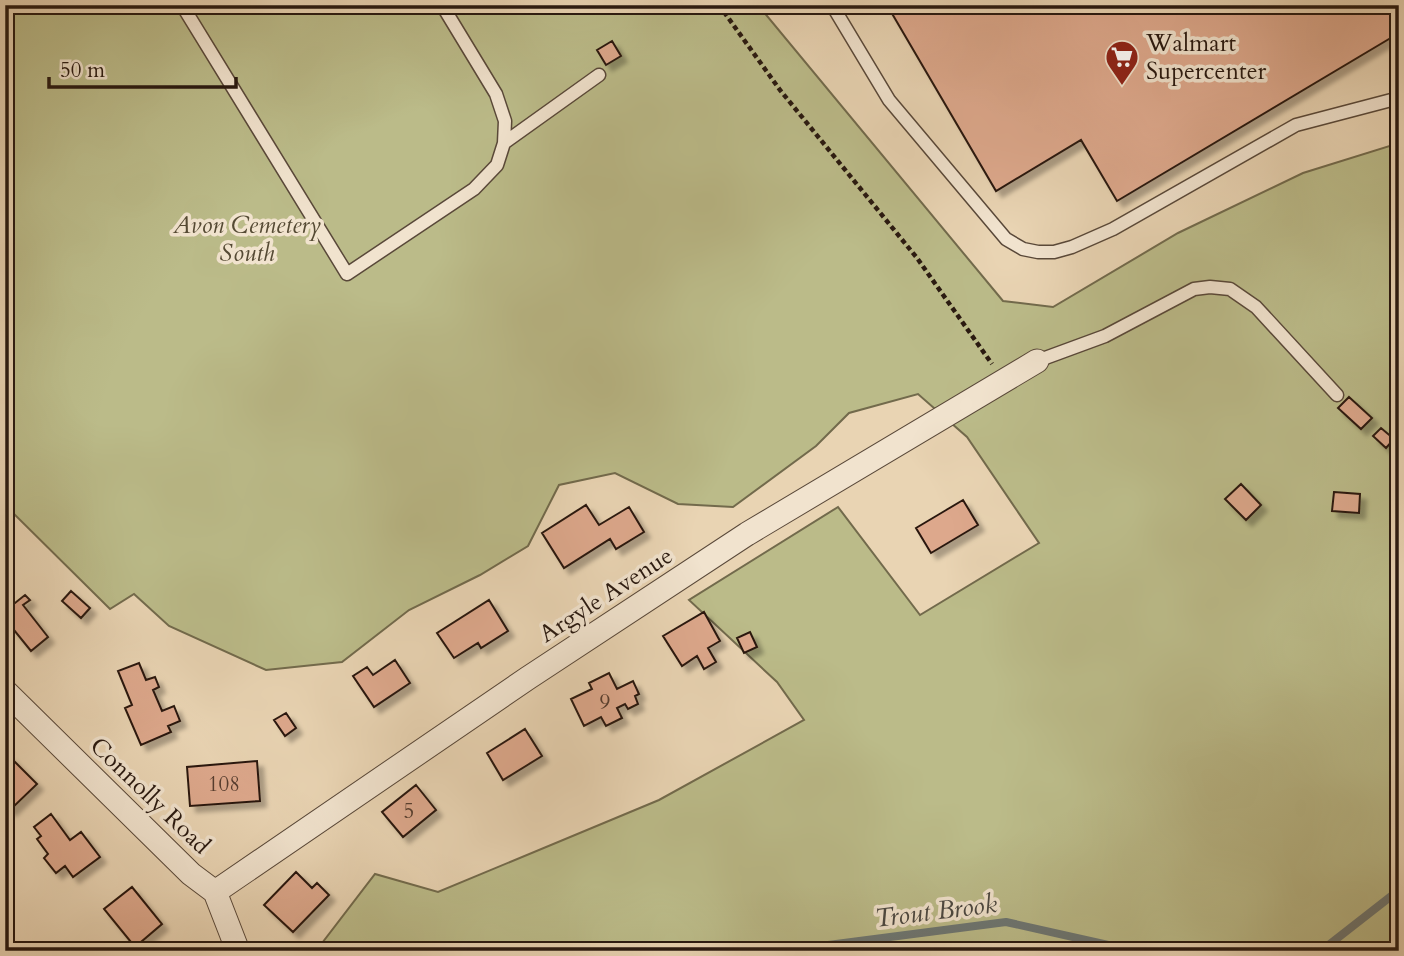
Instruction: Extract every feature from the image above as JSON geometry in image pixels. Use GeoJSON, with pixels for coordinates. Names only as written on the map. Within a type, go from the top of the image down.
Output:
{"type":"FeatureCollection","features":[{"type":"Feature","properties":{"kind":"street","name":"Argyle Avenue"},"geometry":{"type":"LineString","coordinates":[[215,892],[528,678],[747,534],[1037,361]]}},
{"type":"Feature","properties":{"kind":"street","name":"Connolly Road"},"geometry":{"type":"LineString","coordinates":[[5,691],[191,874],[215,892],[238,951]]}},
{"type":"Feature","properties":{"kind":"lane"},"geometry":{"type":"LineString","coordinates":[[182,5],[347,274],[474,189],[497,165],[504,143],[505,121],[496,94],[442,5]]}},
{"type":"Feature","properties":{"kind":"lane"},"geometry":{"type":"LineString","coordinates":[[832,5],[890,100],[914,130],[1006,239],[1023,249],[1038,252],[1054,252],[1072,247],[1113,229],[1296,125],[1399,98]]}},
{"type":"Feature","properties":{"kind":"lane"},"geometry":{"type":"LineString","coordinates":[[504,143],[599,75]]}},
{"type":"Feature","properties":{"kind":"lane"},"geometry":{"type":"LineString","coordinates":[[1037,361],[1105,336],[1194,289],[1230,289],[1256,307],[1337,395]]}},
{"type":"Feature","properties":{"kind":"path"},"geometry":{"type":"LineString","coordinates":[[719,5],[780,90],[917,258],[1004,381]]}},
{"type":"Feature","properties":{"kind":"green space","name":"Avon Cemetery South"},"geometry":{"type":"Polygon","coordinates":[[[5,5],[758,5],[1003,301],[1053,307],[1178,233],[1303,173],[1399,143],[1399,951],[316,951],[375,874],[438,892],[659,800],[804,720],[777,682],[689,600],[838,507],[920,615],[1039,543],[967,437],[918,394],[849,413],[816,446],[733,507],[678,504],[615,473],[559,485],[528,546],[480,575],[409,610],[342,662],[266,670],[169,626],[134,594],[110,609],[5,505],[5,5]]]}},
{"type":"Feature","properties":{"kind":"building","name":"Walmart Supercenter"},"geometry":{"type":"Polygon","coordinates":[[[887,5],[1399,5],[1399,33],[1117,201],[1081,140],[996,191],[887,5]]]}},
{"type":"Feature","properties":{"kind":"building"},"geometry":{"type":"Polygon","coordinates":[[[612,41],[621,56],[606,65],[597,50],[612,41]]]}},
{"type":"Feature","properties":{"kind":"building"},"geometry":{"type":"Polygon","coordinates":[[[1349,397],[1372,418],[1361,429],[1338,408],[1349,397]]]}},
{"type":"Feature","properties":{"kind":"building"},"geometry":{"type":"Polygon","coordinates":[[[1381,428],[1394,439],[1386,448],[1373,436],[1381,428]]]}},
{"type":"Feature","properties":{"kind":"building"},"geometry":{"type":"Polygon","coordinates":[[[1241,484],[1261,505],[1246,520],[1225,499],[1241,484]]]}},
{"type":"Feature","properties":{"kind":"building"},"geometry":{"type":"Polygon","coordinates":[[[1334,492],[1360,494],[1359,513],[1332,511],[1334,492]]]}},
{"type":"Feature","properties":{"kind":"building"},"geometry":{"type":"Polygon","coordinates":[[[963,500],[978,525],[931,553],[916,528],[963,500]]]}},
{"type":"Feature","properties":{"kind":"building"},"geometry":{"type":"Polygon","coordinates":[[[586,505],[599,525],[629,507],[644,532],[616,549],[610,539],[564,568],[542,533],[586,505]]]}},
{"type":"Feature","properties":{"kind":"building"},"geometry":{"type":"Polygon","coordinates":[[[71,591],[90,608],[81,618],[62,601],[71,591]]]}},
{"type":"Feature","properties":{"kind":"building"},"geometry":{"type":"Polygon","coordinates":[[[25,595],[30,600],[23,605],[48,637],[31,651],[5,619],[5,611],[25,595]]]}},
{"type":"Feature","properties":{"kind":"building"},"geometry":{"type":"Polygon","coordinates":[[[489,600],[508,631],[481,648],[478,643],[454,658],[437,633],[489,600]]]}},
{"type":"Feature","properties":{"kind":"building"},"geometry":{"type":"Polygon","coordinates":[[[704,612],[720,641],[708,648],[716,662],[704,669],[697,656],[682,666],[663,636],[704,612]]]}},
{"type":"Feature","properties":{"kind":"building"},"geometry":{"type":"Polygon","coordinates":[[[750,632],[757,647],[744,653],[737,638],[750,632]]]}},
{"type":"Feature","properties":{"kind":"building"},"geometry":{"type":"Polygon","coordinates":[[[395,660],[410,683],[374,707],[353,676],[367,667],[373,675],[395,660]]]}},
{"type":"Feature","properties":{"kind":"building"},"geometry":{"type":"Polygon","coordinates":[[[139,663],[146,680],[155,677],[159,687],[153,690],[162,711],[174,706],[180,721],[168,726],[171,732],[141,745],[125,708],[132,705],[118,671],[139,663]]]}},
{"type":"Feature","properties":{"kind":"building"},"geometry":{"type":"Polygon","coordinates":[[[609,673],[617,689],[633,681],[639,694],[635,696],[638,704],[628,709],[625,704],[617,708],[622,718],[606,726],[601,717],[584,726],[571,699],[592,689],[589,683],[609,673]]]}},
{"type":"Feature","properties":{"kind":"building"},"geometry":{"type":"Polygon","coordinates":[[[286,713],[296,728],[285,736],[274,720],[286,713]]]}},
{"type":"Feature","properties":{"kind":"building"},"geometry":{"type":"Polygon","coordinates":[[[525,729],[542,756],[503,780],[487,753],[525,729]]]}},
{"type":"Feature","properties":{"kind":"building"},"geometry":{"type":"Polygon","coordinates":[[[9,756],[37,784],[10,810],[5,806],[5,797],[12,791],[5,783],[5,759],[9,756]]]}},
{"type":"Feature","properties":{"kind":"building"},"geometry":{"type":"Polygon","coordinates":[[[257,761],[260,801],[190,806],[187,767],[257,761]]]}},
{"type":"Feature","properties":{"kind":"building"},"geometry":{"type":"Polygon","coordinates":[[[416,785],[436,810],[403,837],[382,812],[416,785]]]}},
{"type":"Feature","properties":{"kind":"building"},"geometry":{"type":"Polygon","coordinates":[[[51,814],[70,840],[81,832],[100,857],[73,877],[65,866],[56,873],[44,858],[48,854],[37,839],[41,836],[34,827],[51,814]]]}},
{"type":"Feature","properties":{"kind":"building"},"geometry":{"type":"Polygon","coordinates":[[[296,872],[312,888],[317,883],[329,895],[293,932],[264,905],[296,872]]]}},
{"type":"Feature","properties":{"kind":"building"},"geometry":{"type":"Polygon","coordinates":[[[132,887],[162,924],[135,947],[104,909],[132,887]]]}},
{"type":"Feature","properties":{"kind":"waterway"},"geometry":{"type":"LineString","coordinates":[[1321,951],[1399,890]]}},
{"type":"Feature","properties":{"kind":"waterway","name":"Trout Brook"},"geometry":{"type":"LineString","coordinates":[[782,951],[1006,922],[1135,951]]}},
{"type":"Feature","properties":{"kind":"place","name":"Walmart Supercenter"},"geometry":{"type":"Point","coordinates":[1122,87]}}]}
